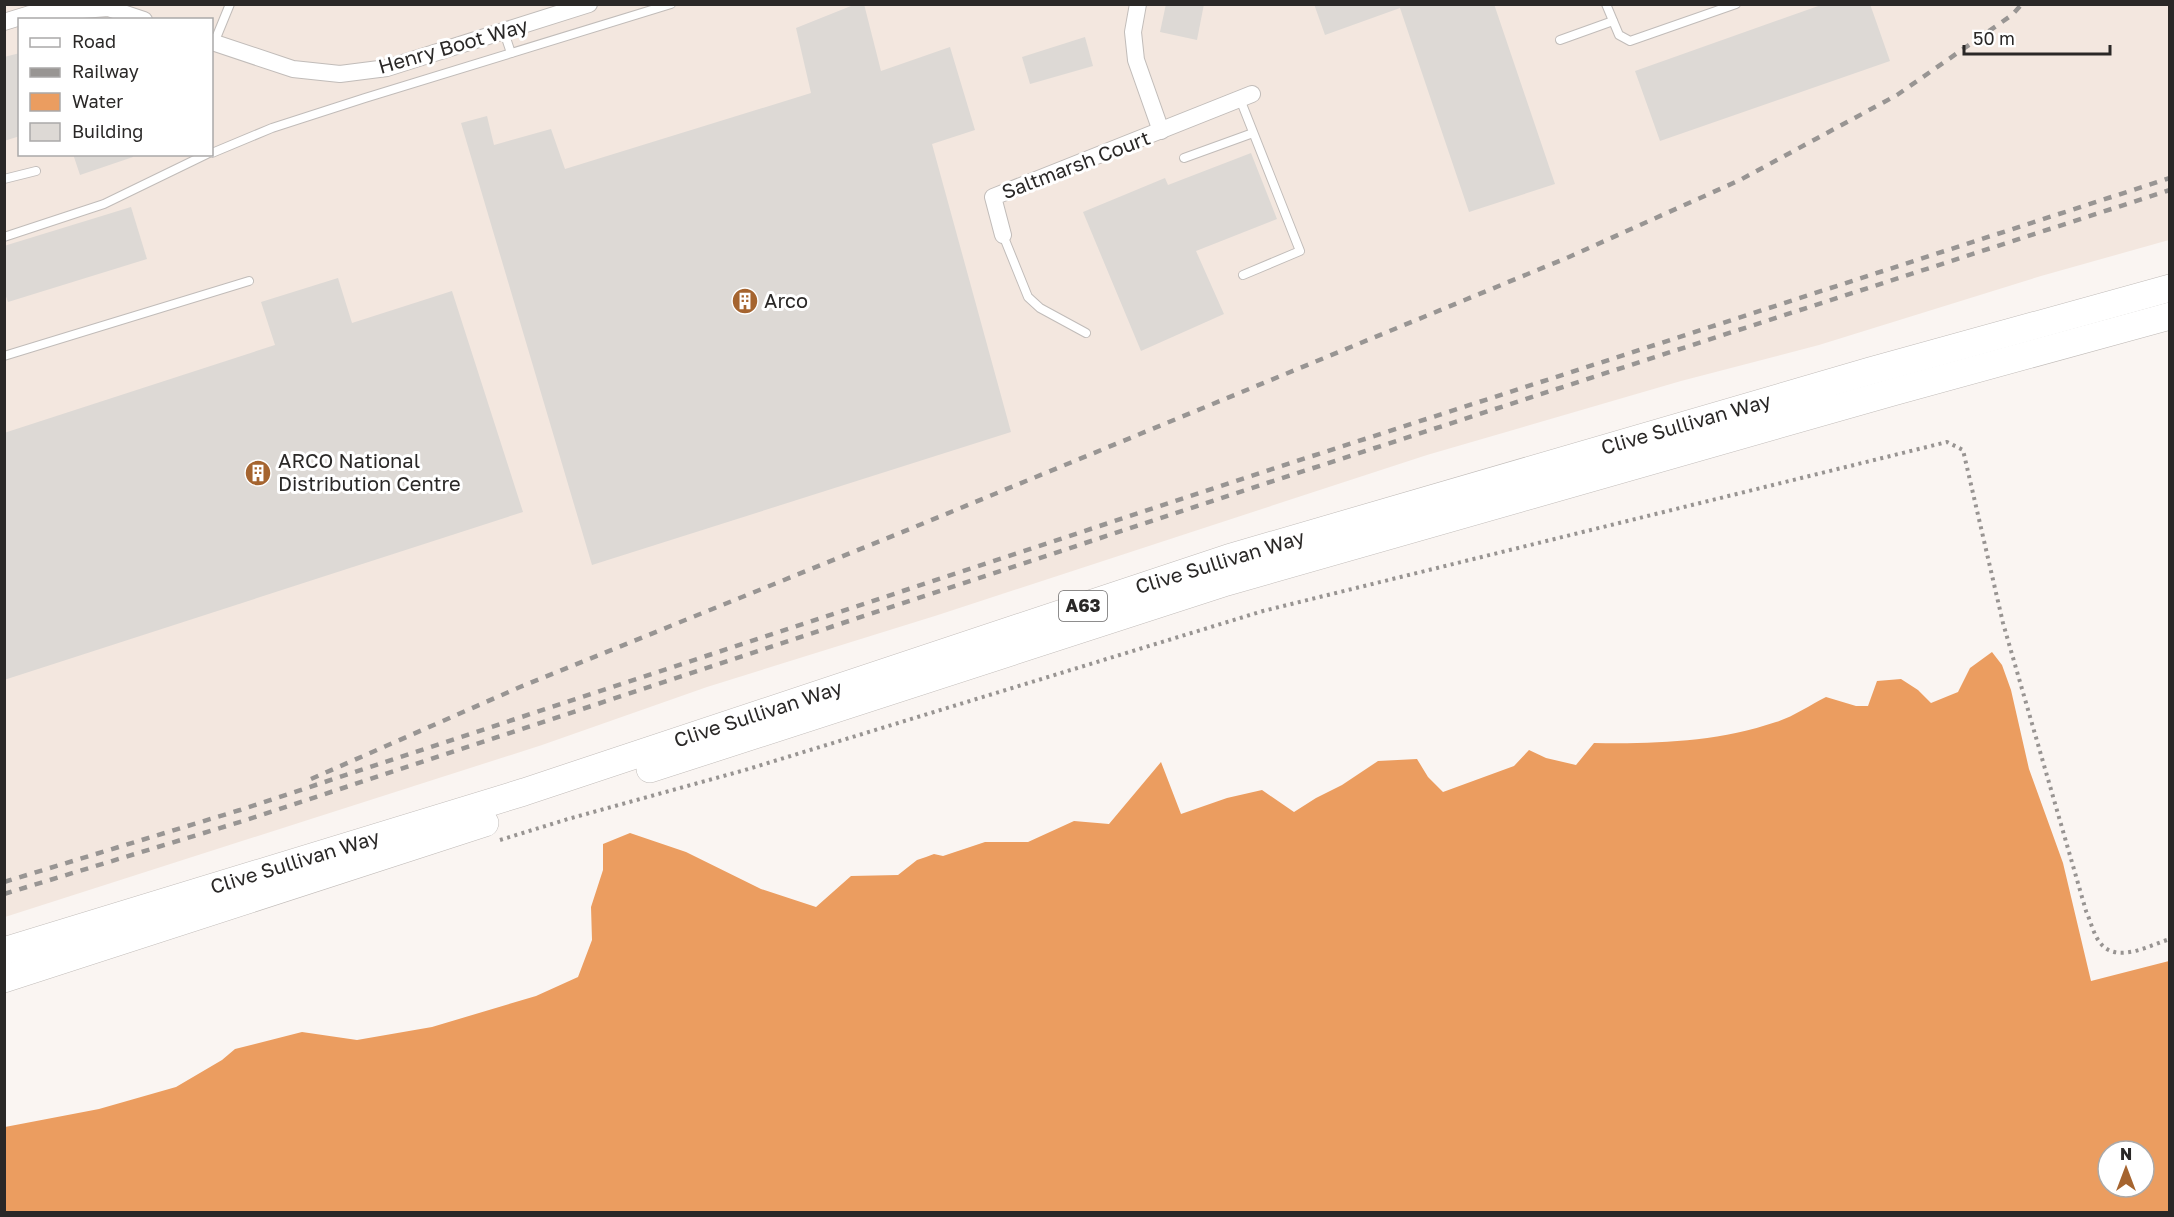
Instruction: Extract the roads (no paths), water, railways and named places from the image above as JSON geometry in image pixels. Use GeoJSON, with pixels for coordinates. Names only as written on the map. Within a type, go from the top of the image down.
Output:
{"type":"FeatureCollection","features":[{"type":"Feature","properties":{"kind":"highway","name":"Clive Sullivan Way"},"geometry":{"type":"LineString","coordinates":[[4,951],[524,792],[1228,558],[1859,374],[2169,288]]}},
{"type":"Feature","properties":{"kind":"highway","name":"Clive Sullivan Way"},"geometry":{"type":"LineString","coordinates":[[4,979],[1227,582],[1870,398],[2169,316]]}},
{"type":"Feature","properties":{"kind":"street","name":"Saltmarsh Court"},"geometry":{"type":"LineString","coordinates":[[1138,4],[1132,32],[1136,60],[1161,131]]}},
{"type":"Feature","properties":{"kind":"street","name":"Henry Boot Way"},"geometry":{"type":"LineString","coordinates":[[213,43],[293,69],[340,74],[387,68],[588,5]]}},
{"type":"Feature","properties":{"kind":"street"},"geometry":{"type":"LineString","coordinates":[[4,22],[30,14],[62,15],[108,8],[138,18]]}},
{"type":"Feature","properties":{"kind":"street","name":"Saltmarsh Court"},"geometry":{"type":"LineString","coordinates":[[1002,235],[993,197],[1246,97]]}},
{"type":"Feature","properties":{"kind":"lane"},"geometry":{"type":"LineString","coordinates":[[213,43],[230,4]]}},
{"type":"Feature","properties":{"kind":"lane"},"geometry":{"type":"LineString","coordinates":[[213,153],[283,125],[671,4]]}},
{"type":"Feature","properties":{"kind":"lane"},"geometry":{"type":"LineString","coordinates":[[1606,4],[1619,35],[1630,41],[1736,4]]}},
{"type":"Feature","properties":{"kind":"lane"},"geometry":{"type":"LineString","coordinates":[[1560,40],[1613,21]]}},
{"type":"Feature","properties":{"kind":"lane"},"geometry":{"type":"LineString","coordinates":[[504,32],[511,53]]}},
{"type":"Feature","properties":{"kind":"lane"},"geometry":{"type":"LineString","coordinates":[[1242,275],[1300,251],[1253,133],[1246,97]]}},
{"type":"Feature","properties":{"kind":"lane"},"geometry":{"type":"LineString","coordinates":[[1184,158],[1253,133]]}},
{"type":"Feature","properties":{"kind":"lane"},"geometry":{"type":"LineString","coordinates":[[4,237],[104,204],[203,156]]}},
{"type":"Feature","properties":{"kind":"lane"},"geometry":{"type":"LineString","coordinates":[[4,179],[36,171]]}},
{"type":"Feature","properties":{"kind":"lane"},"geometry":{"type":"LineString","coordinates":[[1002,235],[1028,297],[1040,308],[1086,333]]}},
{"type":"Feature","properties":{"kind":"lane"},"geometry":{"type":"LineString","coordinates":[[4,357],[249,281]]}},
{"type":"Feature","properties":{"kind":"water"},"geometry":{"type":"Polygon","coordinates":[[[1992,652],[2002,665],[2011,690],[2029,769],[2063,863],[2091,981],[2169,961],[2169,1212],[5,1212],[5,1127],[99,1109],[176,1087],[222,1060],[235,1049],[302,1032],[357,1040],[432,1027],[536,996],[578,977],[592,940],[591,907],[603,870],[603,844],[630,833],[686,852],[761,889],[816,907],[851,876],[898,875],[917,860],[934,854],[943,856],[985,842],[1028,842],[1074,821],[1109,824],[1161,762],[1181,814],[1227,798],[1262,790],[1294,812],[1342,785],[1378,761],[1417,759],[1428,777],[1443,792],[1514,766],[1529,750],[1546,758],[1576,765],[1594,743],[1663,742],[1731,734],[1782,720],[1826,697],[1856,706],[1868,706],[1877,681],[1901,679],[1918,690],[1931,703],[1958,692],[1970,668],[1992,652]]]}},
{"type":"Feature","properties":{"kind":"railway"},"geometry":{"type":"LineString","coordinates":[[311,779],[520,687],[1569,257],[1740,180],[1897,95],[2012,15],[2022,4]]}},
{"type":"Feature","properties":{"kind":"railway"},"geometry":{"type":"LineString","coordinates":[[4,882],[240,810],[1263,472],[2170,178]]}},
{"type":"Feature","properties":{"kind":"railway"},"geometry":{"type":"LineString","coordinates":[[4,894],[243,821],[1267,483],[2170,190]]}},
{"type":"Feature","properties":{"kind":"place","name":"Arco"},"geometry":{"type":"Point","coordinates":[745,301]}},
{"type":"Feature","properties":{"kind":"place","name":"ARCO National Distribution Centre"},"geometry":{"type":"Point","coordinates":[258,473]}}]}
